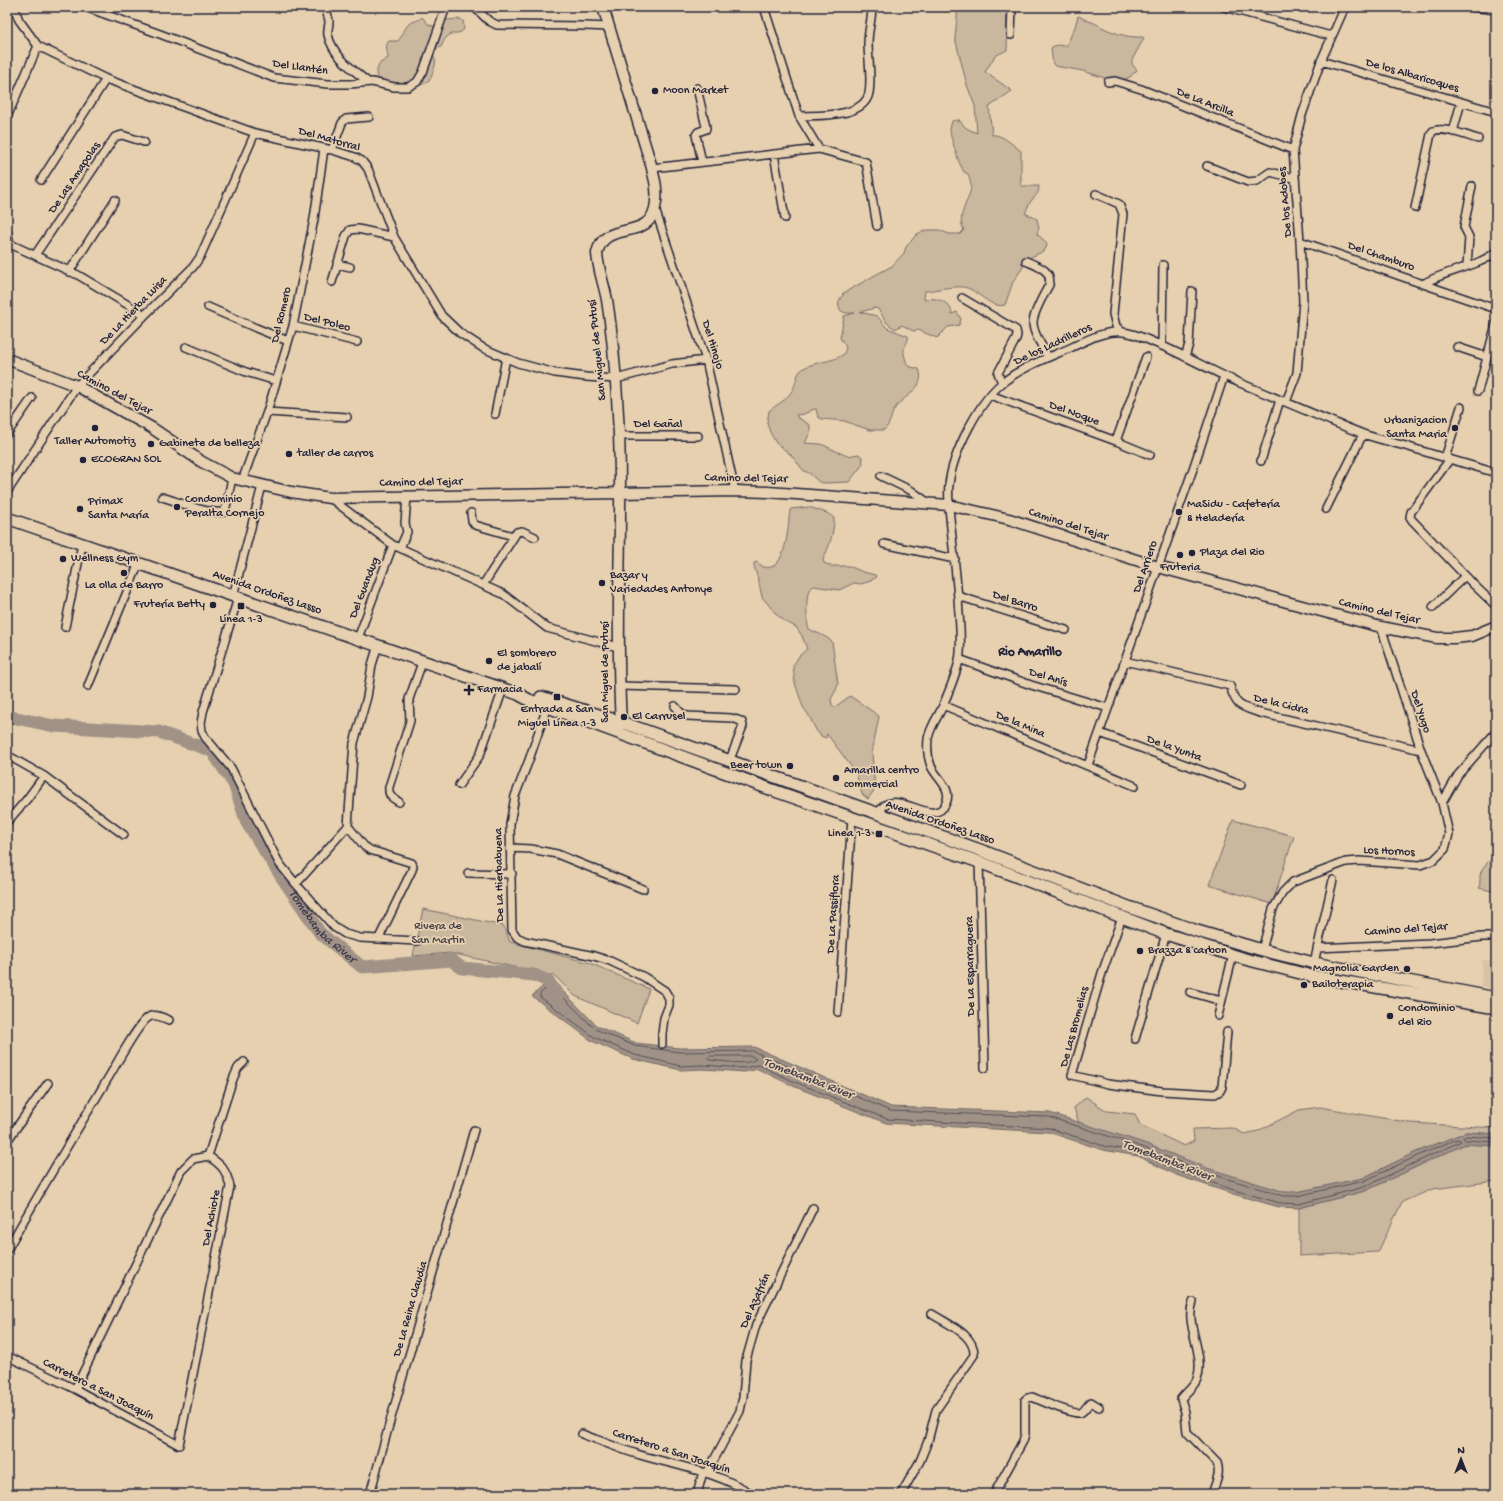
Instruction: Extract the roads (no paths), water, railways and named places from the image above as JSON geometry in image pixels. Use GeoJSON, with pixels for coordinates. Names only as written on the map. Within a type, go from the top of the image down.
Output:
{"type":"FeatureCollection","features":[{"type":"Feature","properties":{"kind":"main road","name":"Avenida Ordoñez Lasso"},"geometry":{"type":"LineString","coordinates":[[7,518],[423,660],[518,694],[529,700],[548,703],[620,728],[729,762],[980,850],[1171,922],[1262,950],[1314,963],[1496,998]]}},
{"type":"Feature","properties":{"kind":"main road","name":"Avenida Ordoñez Lasso"},"geometry":{"type":"LineString","coordinates":[[620,728],[778,792],[979,862],[1166,934],[1259,963],[1312,976],[1496,1008]]}},
{"type":"Feature","properties":{"kind":"street","name":"Del Matorral"},"geometry":{"type":"LineString","coordinates":[[14,7],[19,20],[38,46],[106,79],[255,133],[332,150],[355,157],[362,161],[368,169],[394,237],[442,316],[460,332],[477,344],[518,363],[555,373],[586,377],[616,379],[672,364],[706,360]]}},
{"type":"Feature","properties":{"kind":"street"},"geometry":{"type":"LineString","coordinates":[[325,7],[328,20],[328,35],[340,58],[368,82]]}},
{"type":"Feature","properties":{"kind":"street","name":"Del Llantén"},"geometry":{"type":"LineString","coordinates":[[88,8],[274,78],[328,84],[368,82],[394,87],[408,87],[417,82],[429,56],[446,7]]}},
{"type":"Feature","properties":{"kind":"street"},"geometry":{"type":"LineString","coordinates":[[474,7],[489,22],[497,25],[610,27]]}},
{"type":"Feature","properties":{"kind":"street","name":"San Miguel de Putusí"},"geometry":{"type":"LineString","coordinates":[[603,7],[652,168],[657,190],[655,208],[651,217],[645,224],[637,229],[615,233],[608,236],[602,240],[596,253],[607,301],[616,379],[619,436],[621,493],[618,686],[620,728]]}},
{"type":"Feature","properties":{"kind":"street"},"geometry":{"type":"LineString","coordinates":[[764,7],[799,116],[819,149]]}},
{"type":"Feature","properties":{"kind":"street"},"geometry":{"type":"LineString","coordinates":[[799,116],[845,112],[858,108],[866,102],[869,92],[868,44],[872,7]]}},
{"type":"Feature","properties":{"kind":"street"},"geometry":{"type":"LineString","coordinates":[[1011,35],[1012,7]]}},
{"type":"Feature","properties":{"kind":"street"},"geometry":{"type":"LineString","coordinates":[[1224,7],[1331,36]]}},
{"type":"Feature","properties":{"kind":"street","name":"De los Adobes"},"geometry":{"type":"LineString","coordinates":[[1261,461],[1283,401],[1297,373],[1299,357],[1303,301],[1293,150],[1302,115],[1321,61],[1345,7]]}},
{"type":"Feature","properties":{"kind":"street"},"geometry":{"type":"LineString","coordinates":[[1472,7],[1496,10]]}},
{"type":"Feature","properties":{"kind":"street"},"geometry":{"type":"LineString","coordinates":[[7,117],[38,46]]}},
{"type":"Feature","properties":{"kind":"street","name":"De los Albaricoques"},"geometry":{"type":"LineString","coordinates":[[1321,61],[1496,112]]}},
{"type":"Feature","properties":{"kind":"street"},"geometry":{"type":"LineString","coordinates":[[41,180],[106,79]]}},
{"type":"Feature","properties":{"kind":"street","name":"De La Arcilla"},"geometry":{"type":"LineString","coordinates":[[1108,82],[1115,81],[1141,89],[1293,150]]}},
{"type":"Feature","properties":{"kind":"street"},"geometry":{"type":"LineString","coordinates":[[697,88],[706,127],[706,129],[698,132],[696,135],[702,162]]}},
{"type":"Feature","properties":{"kind":"street"},"geometry":{"type":"LineString","coordinates":[[1453,132],[1461,102]]}},
{"type":"Feature","properties":{"kind":"street"},"geometry":{"type":"LineString","coordinates":[[332,150],[342,123],[346,119],[368,117]]}},
{"type":"Feature","properties":{"kind":"street"},"geometry":{"type":"LineString","coordinates":[[1415,208],[1431,134],[1436,130],[1453,132],[1478,139]]}},
{"type":"Feature","properties":{"kind":"street","name":"De La Hierba Luisa"},"geometry":{"type":"LineString","coordinates":[[7,492],[77,386],[193,267],[200,257],[255,133]]}},
{"type":"Feature","properties":{"kind":"street","name":"De Las Amapolas"},"geometry":{"type":"LineString","coordinates":[[35,256],[115,137],[122,135],[144,142]]}},
{"type":"Feature","properties":{"kind":"street","name":"Del Romero"},"geometry":{"type":"LineString","coordinates":[[162,497],[217,513],[224,512],[267,412],[293,326],[314,219],[324,149]]}},
{"type":"Feature","properties":{"kind":"street"},"geometry":{"type":"LineString","coordinates":[[652,168],[819,149],[866,162],[877,226]]}},
{"type":"Feature","properties":{"kind":"street"},"geometry":{"type":"LineString","coordinates":[[774,154],[784,218]]}},
{"type":"Feature","properties":{"kind":"street"},"geometry":{"type":"LineString","coordinates":[[1207,166],[1248,182],[1257,181],[1270,172],[1294,178]]}},
{"type":"Feature","properties":{"kind":"street"},"geometry":{"type":"LineString","coordinates":[[1467,266],[1469,237],[1464,227],[1472,186]]}},
{"type":"Feature","properties":{"kind":"street"},"geometry":{"type":"LineString","coordinates":[[1096,194],[1119,204],[1123,214],[1113,314],[1116,326],[1121,331]]}},
{"type":"Feature","properties":{"kind":"street"},"geometry":{"type":"LineString","coordinates":[[69,272],[115,200]]}},
{"type":"Feature","properties":{"kind":"street","name":"Del Hinojo"},"geometry":{"type":"LineString","coordinates":[[655,208],[706,360],[735,490]]}},
{"type":"Feature","properties":{"kind":"street"},"geometry":{"type":"LineString","coordinates":[[332,282],[346,236],[350,230],[358,229],[394,237]]}},
{"type":"Feature","properties":{"kind":"street"},"geometry":{"type":"LineString","coordinates":[[7,231],[8,247],[35,256],[78,275],[145,315]]}},
{"type":"Feature","properties":{"kind":"street","name":"Del Chamburo"},"geometry":{"type":"LineString","coordinates":[[1300,241],[1424,284],[1435,276],[1467,266],[1495,254]]}},
{"type":"Feature","properties":{"kind":"street"},"geometry":{"type":"LineString","coordinates":[[1026,261],[1046,271],[1049,275],[1049,285],[1034,317],[1033,323],[1035,331],[1048,357]]}},
{"type":"Feature","properties":{"kind":"street"},"geometry":{"type":"LineString","coordinates":[[337,264],[350,267]]}},
{"type":"Feature","properties":{"kind":"street"},"geometry":{"type":"LineString","coordinates":[[1162,346],[1164,265]]}},
{"type":"Feature","properties":{"kind":"street"},"geometry":{"type":"LineString","coordinates":[[1424,284],[1496,309]]}},
{"type":"Feature","properties":{"kind":"street"},"geometry":{"type":"LineString","coordinates":[[1185,357],[1189,344],[1192,291]]}},
{"type":"Feature","properties":{"kind":"street"},"geometry":{"type":"LineString","coordinates":[[962,298],[1016,330],[1016,339],[998,373],[1002,384]]}},
{"type":"Feature","properties":{"kind":"street"},"geometry":{"type":"LineString","coordinates":[[208,307],[288,340]]}},
{"type":"Feature","properties":{"kind":"street"},"geometry":{"type":"LineString","coordinates":[[1478,391],[1496,324]]}},
{"type":"Feature","properties":{"kind":"street","name":"Del Poleo"},"geometry":{"type":"LineString","coordinates":[[293,326],[357,342]]}},
{"type":"Feature","properties":{"kind":"street","name":"De los Ladrilleros"},"geometry":{"type":"LineString","coordinates":[[878,815],[884,804],[890,802],[897,802],[928,812],[938,811],[945,807],[947,801],[948,793],[945,786],[932,768],[928,752],[928,736],[953,683],[961,643],[955,559],[949,505],[949,485],[954,462],[964,439],[982,406],[990,395],[1002,384],[1026,368],[1100,335],[1121,331],[1131,333],[1162,346],[1224,376],[1363,434],[1496,473]]}},
{"type":"Feature","properties":{"kind":"street"},"geometry":{"type":"LineString","coordinates":[[1457,347],[1487,357]]}},
{"type":"Feature","properties":{"kind":"street"},"geometry":{"type":"LineString","coordinates":[[186,348],[246,372],[276,381]]}},
{"type":"Feature","properties":{"kind":"street"},"geometry":{"type":"LineString","coordinates":[[1116,441],[1146,357]]}},
{"type":"Feature","properties":{"kind":"street"},"geometry":{"type":"LineString","coordinates":[[495,414],[506,358]]}},
{"type":"Feature","properties":{"kind":"street","name":"Camino del Tejar"},"geometry":{"type":"LineString","coordinates":[[7,359],[77,386],[152,428],[202,462],[237,480],[291,492],[330,498],[735,490],[949,505],[1009,519],[1158,567],[1381,627],[1437,638],[1455,638],[1472,636],[1496,626]]}},
{"type":"Feature","properties":{"kind":"street","name":"Del Arriero"},"geometry":{"type":"LineString","coordinates":[[1088,765],[1126,661],[1224,376]]}},
{"type":"Feature","properties":{"kind":"street","name":"Del Noque"},"geometry":{"type":"LineString","coordinates":[[990,395],[1150,455]]}},
{"type":"Feature","properties":{"kind":"street"},"geometry":{"type":"LineString","coordinates":[[7,434],[32,398]]}},
{"type":"Feature","properties":{"kind":"street"},"geometry":{"type":"LineString","coordinates":[[1461,407],[1448,458],[1411,512],[1410,517],[1465,576],[1496,606]]}},
{"type":"Feature","properties":{"kind":"street"},"geometry":{"type":"LineString","coordinates":[[267,412],[347,417]]}},
{"type":"Feature","properties":{"kind":"street"},"geometry":{"type":"LineString","coordinates":[[1326,509],[1363,434]]}},
{"type":"Feature","properties":{"kind":"street","name":"Del Gañal"},"geometry":{"type":"LineString","coordinates":[[619,436],[698,436]]}},
{"type":"Feature","properties":{"kind":"street"},"geometry":{"type":"LineString","coordinates":[[881,476],[912,491],[930,504]]}},
{"type":"Feature","properties":{"kind":"street"},"geometry":{"type":"LineString","coordinates":[[262,486],[235,597],[203,712],[201,723],[202,731],[205,738],[231,768],[280,862],[296,884],[337,930],[355,937],[367,939],[380,938],[417,941]]}},
{"type":"Feature","properties":{"kind":"street"},"geometry":{"type":"LineString","coordinates":[[400,548],[407,532],[405,523],[407,496]]}},
{"type":"Feature","properties":{"kind":"street"},"geometry":{"type":"LineString","coordinates":[[330,498],[393,545],[503,594],[547,628],[618,647]]}},
{"type":"Feature","properties":{"kind":"street"},"geometry":{"type":"LineString","coordinates":[[471,513],[472,521],[475,525],[513,536]]}},
{"type":"Feature","properties":{"kind":"street"},"geometry":{"type":"LineString","coordinates":[[483,586],[513,536],[519,531],[534,537]]}},
{"type":"Feature","properties":{"kind":"street"},"geometry":{"type":"LineString","coordinates":[[65,628],[82,544]]}},
{"type":"Feature","properties":{"kind":"street"},"geometry":{"type":"LineString","coordinates":[[884,544],[955,559]]}},
{"type":"Feature","properties":{"kind":"street","name":"Del Guandug"},"geometry":{"type":"LineString","coordinates":[[358,638],[393,545]]}},
{"type":"Feature","properties":{"kind":"street"},"geometry":{"type":"LineString","coordinates":[[88,686],[139,563]]}},
{"type":"Feature","properties":{"kind":"street"},"geometry":{"type":"LineString","coordinates":[[1433,607],[1465,576]]}},
{"type":"Feature","properties":{"kind":"street","name":"Del Barro"},"geometry":{"type":"LineString","coordinates":[[958,596],[1066,630]]}},
{"type":"Feature","properties":{"kind":"street","name":"Del Yugo"},"geometry":{"type":"LineString","coordinates":[[1381,627],[1420,750],[1442,803]]}},
{"type":"Feature","properties":{"kind":"street"},"geometry":{"type":"LineString","coordinates":[[296,884],[348,826],[354,743],[367,697],[372,665],[378,645]]}},
{"type":"Feature","properties":{"kind":"street","name":"Del Anís"},"geometry":{"type":"LineString","coordinates":[[959,659],[1031,685],[1108,708]]}},
{"type":"Feature","properties":{"kind":"street"},"geometry":{"type":"LineString","coordinates":[[399,802],[391,797],[388,792],[410,721],[409,699],[423,660]]}},
{"type":"Feature","properties":{"kind":"street","name":"De la Cidra"},"geometry":{"type":"LineString","coordinates":[[1126,661],[1230,686],[1233,698],[1240,706],[1420,750]]}},
{"type":"Feature","properties":{"kind":"street"},"geometry":{"type":"LineString","coordinates":[[618,686],[736,689]]}},
{"type":"Feature","properties":{"kind":"street"},"geometry":{"type":"LineString","coordinates":[[459,785],[480,755],[503,689]]}},
{"type":"Feature","properties":{"kind":"street","name":"De La Hierbabuena"},"geometry":{"type":"LineString","coordinates":[[548,703],[530,760],[515,796],[510,824],[512,930],[517,937],[525,941],[594,956],[610,961],[644,977],[665,990],[669,998],[669,1005],[664,1018],[662,1044]]}},
{"type":"Feature","properties":{"kind":"street","name":"De la Mina"},"geometry":{"type":"LineString","coordinates":[[943,705],[1135,786]]}},
{"type":"Feature","properties":{"kind":"street"},"geometry":{"type":"LineString","coordinates":[[675,706],[681,713],[687,716],[731,718],[742,722],[743,726],[729,762]]}},
{"type":"Feature","properties":{"kind":"street"},"geometry":{"type":"LineString","coordinates":[[1442,803],[1458,775],[1496,732]]}},
{"type":"Feature","properties":{"kind":"street","name":"De la Yunta"},"geometry":{"type":"LineString","coordinates":[[1100,733],[1240,785]]}},
{"type":"Feature","properties":{"kind":"street"},"geometry":{"type":"LineString","coordinates":[[7,755],[44,776],[124,835]]}},
{"type":"Feature","properties":{"kind":"street"},"geometry":{"type":"LineString","coordinates":[[7,822],[44,776]]}},
{"type":"Feature","properties":{"kind":"street","name":"Los Hornos"},"geometry":{"type":"LineString","coordinates":[[1262,950],[1273,909],[1283,892],[1293,882],[1346,862],[1360,861],[1420,865],[1434,860],[1445,849],[1449,834],[1442,803]]}},
{"type":"Feature","properties":{"kind":"street","name":"De La Passiflora"},"geometry":{"type":"LineString","coordinates":[[838,1012],[852,818]]}},
{"type":"Feature","properties":{"kind":"street"},"geometry":{"type":"LineString","coordinates":[[348,826],[364,846],[370,850],[404,859],[412,863],[413,866],[380,938]]}},
{"type":"Feature","properties":{"kind":"street"},"geometry":{"type":"LineString","coordinates":[[510,848],[531,849],[557,854],[643,889]]}},
{"type":"Feature","properties":{"kind":"street","name":"De La Esparraguera"},"geometry":{"type":"LineString","coordinates":[[979,862],[985,1068]]}},
{"type":"Feature","properties":{"kind":"street"},"geometry":{"type":"LineString","coordinates":[[468,873],[512,874]]}},
{"type":"Feature","properties":{"kind":"street"},"geometry":{"type":"LineString","coordinates":[[1314,963],[1333,880]]}},
{"type":"Feature","properties":{"kind":"street","name":"De Las Bromelias"},"geometry":{"type":"LineString","coordinates":[[1122,918],[1102,973],[1072,1075],[1108,1084],[1162,1091],[1215,1094],[1222,1088],[1227,1032]]}},
{"type":"Feature","properties":{"kind":"street"},"geometry":{"type":"LineString","coordinates":[[1135,1040],[1166,934]]}},
{"type":"Feature","properties":{"kind":"street","name":"Camino del Tejar"},"geometry":{"type":"LineString","coordinates":[[1317,948],[1430,943],[1482,937],[1496,937]]}},
{"type":"Feature","properties":{"kind":"street"},"geometry":{"type":"LineString","coordinates":[[1259,963],[1262,950]]}},
{"type":"Feature","properties":{"kind":"street"},"geometry":{"type":"LineString","coordinates":[[1218,1016],[1233,955]]}},
{"type":"Feature","properties":{"kind":"street"},"geometry":{"type":"LineString","coordinates":[[7,963],[7,972]]}},
{"type":"Feature","properties":{"kind":"street"},"geometry":{"type":"LineString","coordinates":[[1190,992],[1221,1001]]}},
{"type":"Feature","properties":{"kind":"street"},"geometry":{"type":"LineString","coordinates":[[7,1250],[40,1191],[142,1024],[148,1017],[153,1015],[169,1020]]}},
{"type":"Feature","properties":{"kind":"street"},"geometry":{"type":"LineString","coordinates":[[75,1390],[181,1171],[193,1159],[208,1156],[233,1079],[238,1068],[244,1062]]}},
{"type":"Feature","properties":{"kind":"street"},"geometry":{"type":"LineString","coordinates":[[7,1141],[48,1083]]}},
{"type":"Feature","properties":{"kind":"street","name":"De La Reina Claudia"},"geometry":{"type":"LineString","coordinates":[[370,1494],[474,1130]]}},
{"type":"Feature","properties":{"kind":"street","name":"Del Achiote"},"geometry":{"type":"LineString","coordinates":[[179,1445],[230,1186],[227,1175],[221,1165],[208,1156]]}},
{"type":"Feature","properties":{"kind":"street","name":"Del Azafrán"},"geometry":{"type":"LineString","coordinates":[[697,1494],[705,1472],[736,1421],[740,1410],[743,1397],[746,1360],[756,1325],[813,1208]]}},
{"type":"Feature","properties":{"kind":"street"},"geometry":{"type":"LineString","coordinates":[[1193,1302],[1191,1311],[1199,1358],[1199,1370],[1197,1380],[1181,1399],[1181,1403],[1185,1412],[1187,1432],[1217,1463],[1219,1469],[1212,1494]]}},
{"type":"Feature","properties":{"kind":"street"},"geometry":{"type":"LineString","coordinates":[[901,1494],[923,1455],[936,1410],[974,1355],[975,1348],[972,1341],[932,1314]]}},
{"type":"Feature","properties":{"kind":"street","name":"Carretero a San Joaquín"},"geometry":{"type":"LineString","coordinates":[[7,1356],[179,1445]]}},
{"type":"Feature","properties":{"kind":"street"},"geometry":{"type":"LineString","coordinates":[[994,1494],[1023,1441],[1025,1434],[1025,1400],[1032,1397],[1062,1409],[1078,1413],[1083,1412],[1091,1402],[1099,1407]]}},
{"type":"Feature","properties":{"kind":"street","name":"Carretero a San Joaquín"},"geometry":{"type":"LineString","coordinates":[[582,1434],[638,1454],[705,1472],[742,1487],[752,1494]]}},
{"type":"Feature","properties":{"kind":"water"},"geometry":{"type":"Polygon","coordinates":[[[551,979],[597,1026],[636,1043],[679,1048],[754,1047],[891,1107],[1050,1113],[1144,1143],[1207,1168],[1285,1192],[1297,1192],[1363,1178],[1414,1153],[1466,1132],[1496,1134],[1496,1146],[1465,1144],[1365,1191],[1299,1208],[1279,1207],[1233,1194],[1176,1175],[1138,1156],[1103,1150],[1048,1132],[886,1123],[793,1086],[758,1069],[744,1072],[703,1069],[681,1070],[633,1059],[592,1041],[532,996],[551,979]]]}},
{"type":"Feature","properties":{"kind":"waterway","name":"Tomebamba River"},"geometry":{"type":"LineString","coordinates":[[7,716],[54,726],[159,732],[212,751],[234,784],[247,823],[320,933],[362,967],[451,960],[462,968],[534,975],[548,981],[558,995]]}},
{"type":"Feature","properties":{"kind":"place","name":"Moon Market"},"geometry":{"type":"Point","coordinates":[655,91]}},
{"type":"Feature","properties":{"kind":"place","name":"Taller Automotiz"},"geometry":{"type":"Point","coordinates":[95,428]}},
{"type":"Feature","properties":{"kind":"place","name":"Urbanizacion Santa Maria"},"geometry":{"type":"Point","coordinates":[1455,428]}},
{"type":"Feature","properties":{"kind":"place","name":"Gabinete de belleza"},"geometry":{"type":"Point","coordinates":[151,444]}},
{"type":"Feature","properties":{"kind":"place","name":"taller de carros"},"geometry":{"type":"Point","coordinates":[289,454]}},
{"type":"Feature","properties":{"kind":"place","name":"ECOGRAN SOL"},"geometry":{"type":"Point","coordinates":[83,460]}},
{"type":"Feature","properties":{"kind":"place","name":"Condominio Peralta Cornejo"},"geometry":{"type":"Point","coordinates":[177,507]}},
{"type":"Feature","properties":{"kind":"place","name":"Primax Santa María"},"geometry":{"type":"Point","coordinates":[80,509]}},
{"type":"Feature","properties":{"kind":"place","name":"MaSidu - Cafetería & Heladería"},"geometry":{"type":"Point","coordinates":[1179,512]}},
{"type":"Feature","properties":{"kind":"place","name":"Plaza del Rio"},"geometry":{"type":"Point","coordinates":[1192,553]}},
{"type":"Feature","properties":{"kind":"place","name":"Fruteria"},"geometry":{"type":"Point","coordinates":[1180,555]}},
{"type":"Feature","properties":{"kind":"place","name":"Wellness Gym"},"geometry":{"type":"Point","coordinates":[63,559]}},
{"type":"Feature","properties":{"kind":"place","name":"La olla de Barro"},"geometry":{"type":"Point","coordinates":[124,573]}},
{"type":"Feature","properties":{"kind":"place","name":"Bazar y Variedades Antonye"},"geometry":{"type":"Point","coordinates":[602,583]}},
{"type":"Feature","properties":{"kind":"place","name":"Frutería Betty"},"geometry":{"type":"Point","coordinates":[213,605]}},
{"type":"Feature","properties":{"kind":"place","name":"Línea 1-3"},"geometry":{"type":"Point","coordinates":[241,606]}},
{"type":"Feature","properties":{"kind":"place","name":"El sombrero de jabalí"},"geometry":{"type":"Point","coordinates":[489,661]}},
{"type":"Feature","properties":{"kind":"place","name":"Farmacia"},"geometry":{"type":"Point","coordinates":[469,690]}},
{"type":"Feature","properties":{"kind":"place","name":"Entrada a San Miguel Línea 1-3"},"geometry":{"type":"Point","coordinates":[557,697]}},
{"type":"Feature","properties":{"kind":"place","name":"El Carrusel"},"geometry":{"type":"Point","coordinates":[624,717]}},
{"type":"Feature","properties":{"kind":"place","name":"Beer town"},"geometry":{"type":"Point","coordinates":[790,766]}},
{"type":"Feature","properties":{"kind":"place","name":"Amarilla centro commercial"},"geometry":{"type":"Point","coordinates":[836,778]}},
{"type":"Feature","properties":{"kind":"place","name":"Linea 1-3"},"geometry":{"type":"Point","coordinates":[879,834]}},
{"type":"Feature","properties":{"kind":"place","name":"Brazza & carbon"},"geometry":{"type":"Point","coordinates":[1140,951]}},
{"type":"Feature","properties":{"kind":"place","name":"Magnolia Garden"},"geometry":{"type":"Point","coordinates":[1407,969]}},
{"type":"Feature","properties":{"kind":"place","name":"Bailoterapia"},"geometry":{"type":"Point","coordinates":[1304,985]}},
{"type":"Feature","properties":{"kind":"place","name":"Condominio del Rio"},"geometry":{"type":"Point","coordinates":[1390,1016]}},
{"type":"Feature","properties":{"kind":"district","name":"Rio Amarillo"},"geometry":{"type":"Point","coordinates":[1030,652]}},
{"type":"Feature","properties":{"kind":"park label","name":"Rivera de San Martin"},"geometry":{"type":"Point","coordinates":[438,934]}}]}
